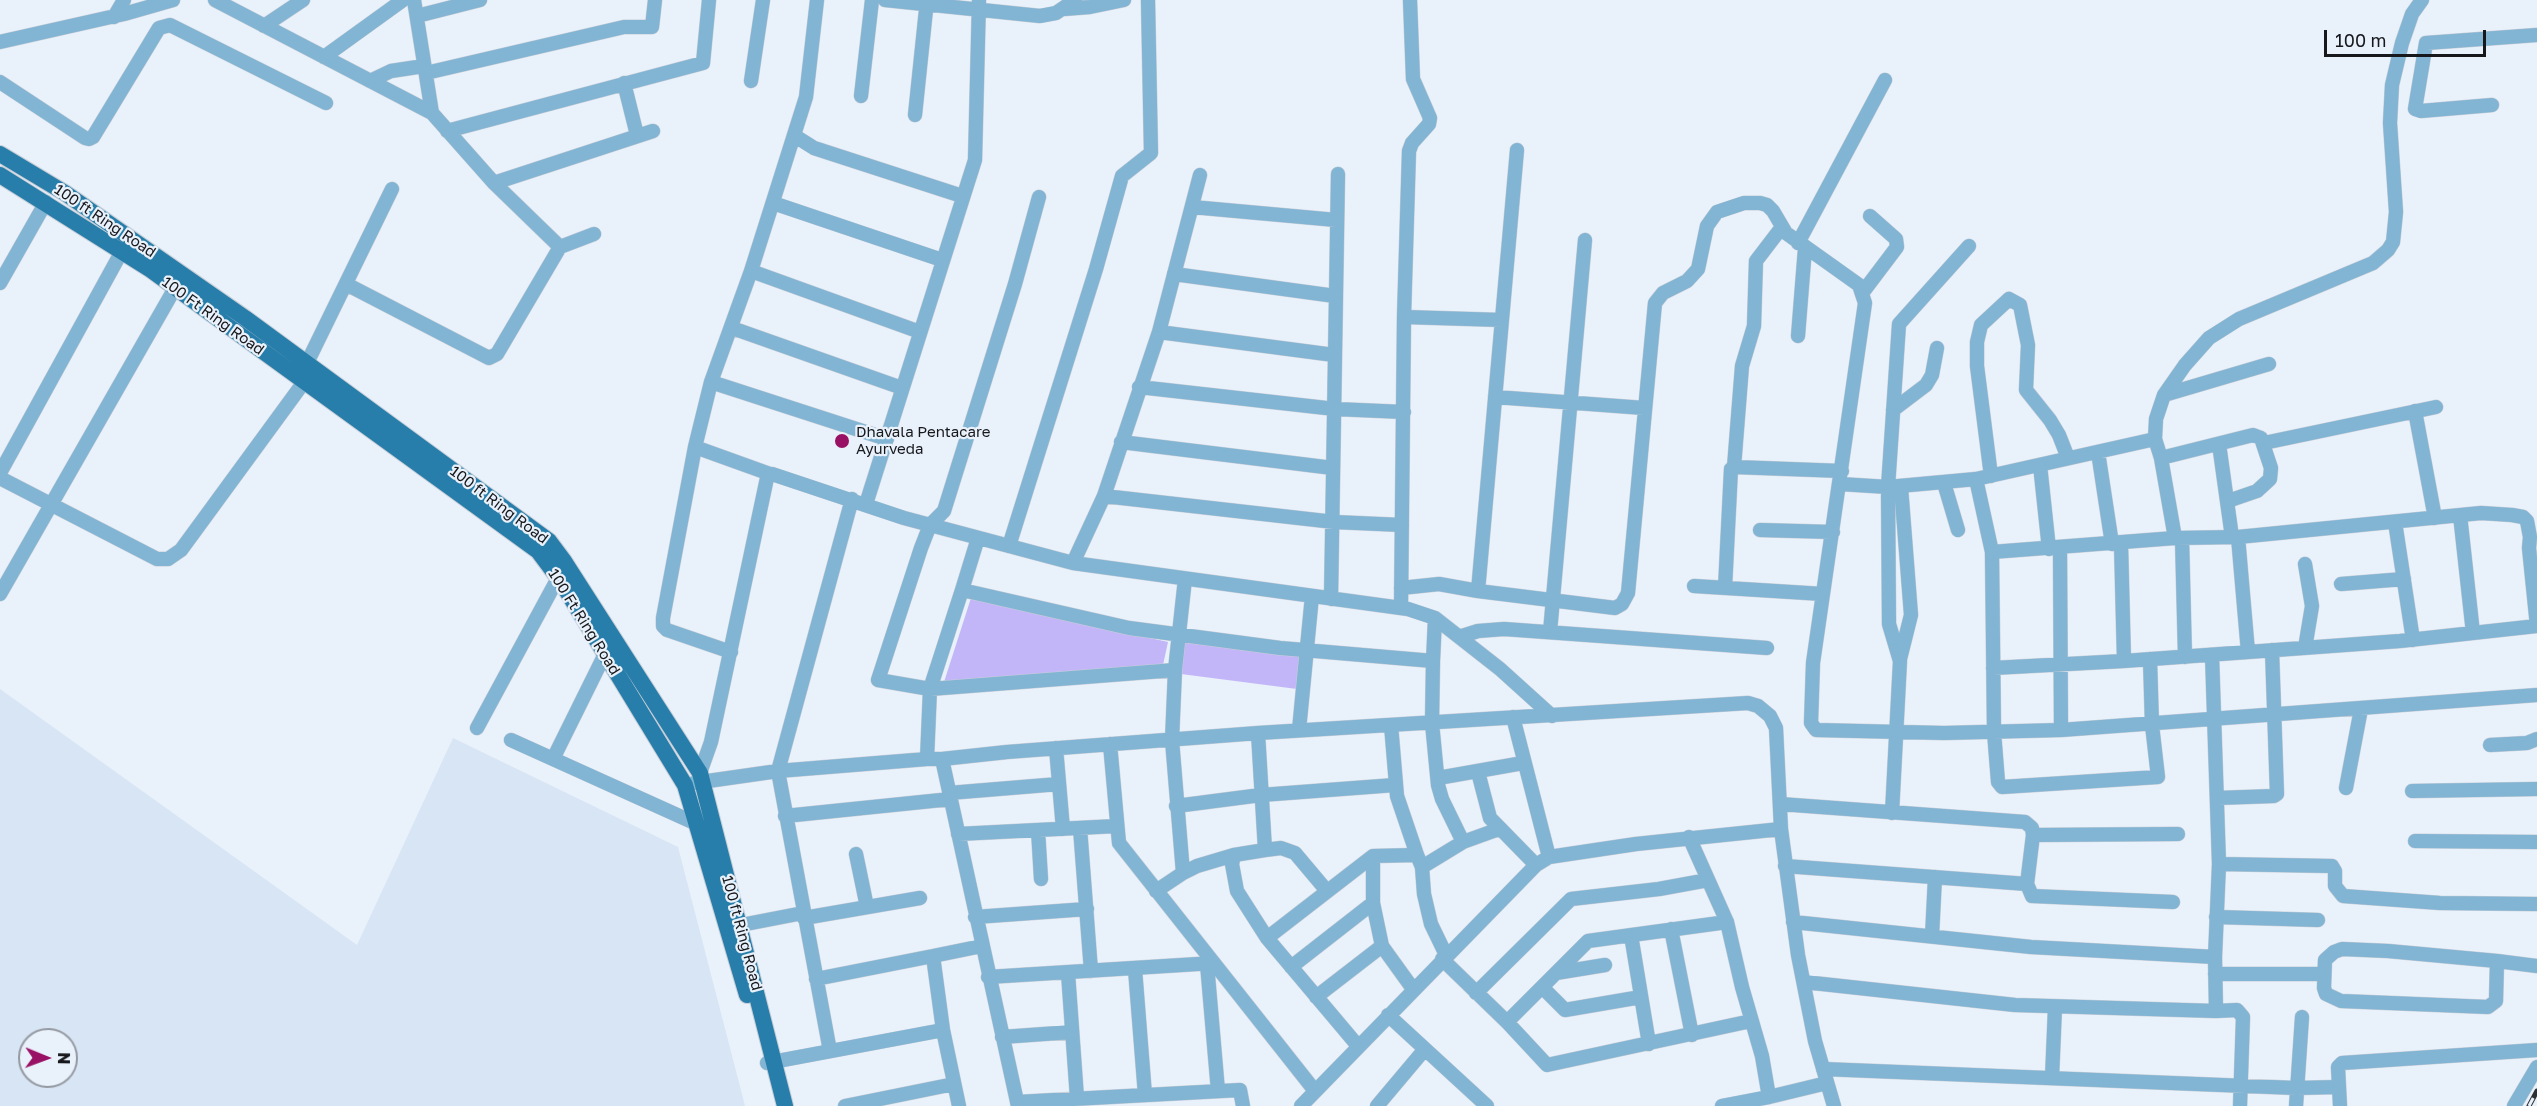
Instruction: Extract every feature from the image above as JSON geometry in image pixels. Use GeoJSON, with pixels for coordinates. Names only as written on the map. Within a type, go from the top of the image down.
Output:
{"type":"FeatureCollection","features":[{"type":"Feature","properties":{"kind":"main road","name":"100 ft Ring Road"},"geometry":{"type":"LineString","coordinates":[[0,154],[65,193],[307,363],[549,542],[564,561],[702,777],[741,925],[771,1062],[786,1106]]}},
{"type":"Feature","properties":{"kind":"main road","name":"100 Ft Ring Road"},"geometry":{"type":"LineString","coordinates":[[0,175],[122,251],[538,550],[558,578],[684,786],[771,1062],[778,1106]]}},
{"type":"Feature","properties":{"kind":"street"},"geometry":{"type":"LineString","coordinates":[[114,17],[124,0]]}},
{"type":"Feature","properties":{"kind":"street"},"geometry":{"type":"LineString","coordinates":[[0,42],[114,17],[173,0]]}},
{"type":"Feature","properties":{"kind":"street"},"geometry":{"type":"LineString","coordinates":[[215,0],[432,113],[494,183],[560,247]]}},
{"type":"Feature","properties":{"kind":"street"},"geometry":{"type":"LineString","coordinates":[[264,26],[303,0]]}},
{"type":"Feature","properties":{"kind":"street"},"geometry":{"type":"LineString","coordinates":[[324,57],[403,0]]}},
{"type":"Feature","properties":{"kind":"street"},"geometry":{"type":"LineString","coordinates":[[414,0],[432,113]]}},
{"type":"Feature","properties":{"kind":"street"},"geometry":{"type":"LineString","coordinates":[[417,16],[480,0]]}},
{"type":"Feature","properties":{"kind":"street"},"geometry":{"type":"LineString","coordinates":[[370,81],[391,71],[425,70],[624,27],[652,27],[655,0]]}},
{"type":"Feature","properties":{"kind":"street"},"geometry":{"type":"LineString","coordinates":[[447,131],[703,63],[709,0]]}},
{"type":"Feature","properties":{"kind":"street"},"geometry":{"type":"LineString","coordinates":[[752,81],[763,0]]}},
{"type":"Feature","properties":{"kind":"street"},"geometry":{"type":"LineString","coordinates":[[731,652],[667,630],[663,622],[695,447],[711,382],[751,271],[795,136],[809,85],[818,0]]}},
{"type":"Feature","properties":{"kind":"street"},"geometry":{"type":"LineString","coordinates":[[861,96],[872,0]]}},
{"type":"Feature","properties":{"kind":"street"},"geometry":{"type":"LineString","coordinates":[[885,0],[979,4],[1040,16],[1064,9],[1090,7],[1124,0]]}},
{"type":"Feature","properties":{"kind":"street"},"geometry":{"type":"LineString","coordinates":[[1064,9],[1075,0]]}},
{"type":"Feature","properties":{"kind":"street"},"geometry":{"type":"LineString","coordinates":[[1008,546],[1096,269],[1122,176],[1151,153],[1148,0]]}},
{"type":"Feature","properties":{"kind":"street"},"geometry":{"type":"LineString","coordinates":[[1401,608],[1404,317],[1409,151],[1412,143],[1429,124],[1430,118],[1413,79],[1410,0]]}},
{"type":"Feature","properties":{"kind":"street"},"geometry":{"type":"LineString","coordinates":[[2185,657],[2178,538],[2155,439],[2156,419],[2164,395],[2185,365],[2209,338],[2239,319],[2373,263],[2388,250],[2393,242],[2396,228],[2390,123],[2392,85],[2412,14],[2422,0]]}},
{"type":"Feature","properties":{"kind":"street"},"geometry":{"type":"LineString","coordinates":[[915,115],[927,2]]}},
{"type":"Feature","properties":{"kind":"street"},"geometry":{"type":"LineString","coordinates":[[830,1051],[778,771],[859,502],[887,439],[975,160],[979,4]]}},
{"type":"Feature","properties":{"kind":"street"},"geometry":{"type":"LineString","coordinates":[[0,82],[89,139],[93,137],[159,28],[170,25],[326,103]]}},
{"type":"Feature","properties":{"kind":"street"},"geometry":{"type":"LineString","coordinates":[[2492,105],[2418,111],[2414,105],[2426,43],[2537,35]]}},
{"type":"Feature","properties":{"kind":"street"},"geometry":{"type":"LineString","coordinates":[[1798,336],[1802,245],[1885,80]]}},
{"type":"Feature","properties":{"kind":"street"},"geometry":{"type":"LineString","coordinates":[[624,83],[637,135]]}},
{"type":"Feature","properties":{"kind":"street"},"geometry":{"type":"LineString","coordinates":[[494,183],[653,131]]}},
{"type":"Feature","properties":{"kind":"street"},"geometry":{"type":"LineString","coordinates":[[795,136],[814,148],[962,196]]}},
{"type":"Feature","properties":{"kind":"street"},"geometry":{"type":"LineString","coordinates":[[1478,591],[1517,150]]}},
{"type":"Feature","properties":{"kind":"street"},"geometry":{"type":"LineString","coordinates":[[1331,599],[1338,174]]}},
{"type":"Feature","properties":{"kind":"street"},"geometry":{"type":"LineString","coordinates":[[1073,563],[1104,496],[1159,332],[1200,175]]}},
{"type":"Feature","properties":{"kind":"street"},"geometry":{"type":"LineString","coordinates":[[307,363],[392,189]]}},
{"type":"Feature","properties":{"kind":"street"},"geometry":{"type":"LineString","coordinates":[[1039,197],[1015,284],[944,511],[930,525],[878,680],[930,689],[1175,670]]}},
{"type":"Feature","properties":{"kind":"street"},"geometry":{"type":"LineString","coordinates":[[0,283],[46,202]]}},
{"type":"Feature","properties":{"kind":"street"},"geometry":{"type":"LineString","coordinates":[[773,203],[942,260]]}},
{"type":"Feature","properties":{"kind":"street"},"geometry":{"type":"LineString","coordinates":[[1401,588],[1439,584],[1614,608],[1622,604],[1626,599],[1655,303],[1663,293],[1687,281],[1698,269],[1710,220],[1717,212],[1731,206],[1760,203],[1773,210],[1782,227],[1802,245],[1859,285],[1865,303],[1813,663],[1812,727],[1816,730],[1994,732],[2061,730],[2216,721],[2537,695]]}},
{"type":"Feature","properties":{"kind":"street"},"geometry":{"type":"LineString","coordinates":[[1192,207],[1336,220]]}},
{"type":"Feature","properties":{"kind":"street"},"geometry":{"type":"LineString","coordinates":[[1863,292],[1897,247],[1896,239],[1870,216]]}},
{"type":"Feature","properties":{"kind":"street"},"geometry":{"type":"LineString","coordinates":[[1725,588],[1730,472],[1734,467],[1742,366],[1754,326],[1756,261],[1782,227]]}},
{"type":"Feature","properties":{"kind":"street"},"geometry":{"type":"LineString","coordinates":[[346,284],[489,358],[497,354],[560,247],[594,234]]}},
{"type":"Feature","properties":{"kind":"street"},"geometry":{"type":"LineString","coordinates":[[1550,632],[1585,240]]}},
{"type":"Feature","properties":{"kind":"street"},"geometry":{"type":"LineString","coordinates":[[1900,661],[1889,624],[1895,487],[1893,410],[1899,324],[1969,246]]}},
{"type":"Feature","properties":{"kind":"street"},"geometry":{"type":"LineString","coordinates":[[0,473],[122,251]]}},
{"type":"Feature","properties":{"kind":"street"},"geometry":{"type":"LineString","coordinates":[[751,271],[920,332]]}},
{"type":"Feature","properties":{"kind":"street"},"geometry":{"type":"LineString","coordinates":[[1174,274],[1335,296]]}},
{"type":"Feature","properties":{"kind":"street"},"geometry":{"type":"LineString","coordinates":[[0,594],[175,288]]}},
{"type":"Feature","properties":{"kind":"street"},"geometry":{"type":"LineString","coordinates":[[1991,476],[1977,366],[1977,342],[1981,325],[2009,299],[2020,304],[2028,345],[2026,390],[2059,435],[2068,458]]}},
{"type":"Feature","properties":{"kind":"street"},"geometry":{"type":"LineString","coordinates":[[1404,317],[1502,320]]}},
{"type":"Feature","properties":{"kind":"street"},"geometry":{"type":"LineString","coordinates":[[732,328],[902,388]]}},
{"type":"Feature","properties":{"kind":"street"},"geometry":{"type":"LineString","coordinates":[[1159,332],[1334,355]]}},
{"type":"Feature","properties":{"kind":"street"},"geometry":{"type":"LineString","coordinates":[[1893,410],[1926,385],[1932,375],[1937,348]]}},
{"type":"Feature","properties":{"kind":"street"},"geometry":{"type":"LineString","coordinates":[[2164,395],[2269,364]]}},
{"type":"Feature","properties":{"kind":"street"},"geometry":{"type":"LineString","coordinates":[[0,478],[157,559],[173,557],[181,550],[304,382]]}},
{"type":"Feature","properties":{"kind":"street"},"geometry":{"type":"LineString","coordinates":[[711,382],[887,439]]}},
{"type":"Feature","properties":{"kind":"street"},"geometry":{"type":"LineString","coordinates":[[1139,387],[1335,409],[1404,412]]}},
{"type":"Feature","properties":{"kind":"street"},"geometry":{"type":"LineString","coordinates":[[1495,397],[1644,408]]}},
{"type":"Feature","properties":{"kind":"street"},"geometry":{"type":"LineString","coordinates":[[2264,444],[2436,407]]}},
{"type":"Feature","properties":{"kind":"street"},"geometry":{"type":"LineString","coordinates":[[2415,411],[2435,518]]}},
{"type":"Feature","properties":{"kind":"street"},"geometry":{"type":"LineString","coordinates":[[2161,458],[2253,435],[2261,438],[2271,468],[2267,484],[2250,495],[2228,501]]}},
{"type":"Feature","properties":{"kind":"street"},"geometry":{"type":"LineString","coordinates":[[1734,467],[1841,477],[1895,487],[1976,479],[2155,439]]}},
{"type":"Feature","properties":{"kind":"street"},"geometry":{"type":"LineString","coordinates":[[1121,442],[1333,468]]}},
{"type":"Feature","properties":{"kind":"street"},"geometry":{"type":"LineString","coordinates":[[2219,444],[2235,537],[2248,652]]}},
{"type":"Feature","properties":{"kind":"street"},"geometry":{"type":"LineString","coordinates":[[695,447],[770,474],[930,525],[1073,563],[1401,608],[1436,618],[1500,669],[1552,716]]}},
{"type":"Feature","properties":{"kind":"street"},"geometry":{"type":"LineString","coordinates":[[2098,452],[2116,544],[2124,661]]}},
{"type":"Feature","properties":{"kind":"street"},"geometry":{"type":"LineString","coordinates":[[2040,465],[2055,549],[2061,665],[2061,730]]}},
{"type":"Feature","properties":{"kind":"street"},"geometry":{"type":"LineString","coordinates":[[702,777],[767,478],[770,474]]}},
{"type":"Feature","properties":{"kind":"street"},"geometry":{"type":"LineString","coordinates":[[1976,479],[1992,552],[1994,732],[1998,782],[2002,787],[2158,777],[2152,725],[2150,659]]}},
{"type":"Feature","properties":{"kind":"street"},"geometry":{"type":"LineString","coordinates":[[1944,483],[1958,530]]}},
{"type":"Feature","properties":{"kind":"street"},"geometry":{"type":"LineString","coordinates":[[1892,813],[1900,661],[1911,615],[1895,487]]}},
{"type":"Feature","properties":{"kind":"street"},"geometry":{"type":"LineString","coordinates":[[1104,496],[1334,522],[1402,525]]}},
{"type":"Feature","properties":{"kind":"street"},"geometry":{"type":"LineString","coordinates":[[1992,552],[2178,538],[2235,537],[2481,513],[2512,515],[2523,517],[2530,537],[2529,548],[2537,626],[2413,640],[1993,668]]}},
{"type":"Feature","properties":{"kind":"street"},"geometry":{"type":"LineString","coordinates":[[2460,515],[2474,633]]}},
{"type":"Feature","properties":{"kind":"street"},"geometry":{"type":"LineString","coordinates":[[2395,522],[2413,640]]}},
{"type":"Feature","properties":{"kind":"street"},"geometry":{"type":"LineString","coordinates":[[1760,530],[1833,532]]}},
{"type":"Feature","properties":{"kind":"street"},"geometry":{"type":"LineString","coordinates":[[927,759],[930,689],[978,538]]}},
{"type":"Feature","properties":{"kind":"street"},"geometry":{"type":"LineString","coordinates":[[2305,564],[2312,606],[2305,648]]}},
{"type":"Feature","properties":{"kind":"street"},"geometry":{"type":"LineString","coordinates":[[477,728],[558,578]]}},
{"type":"Feature","properties":{"kind":"street"},"geometry":{"type":"LineString","coordinates":[[1183,873],[1172,740],[1175,670],[1185,579]]}},
{"type":"Feature","properties":{"kind":"street"},"geometry":{"type":"LineString","coordinates":[[2341,584],[2404,579]]}},
{"type":"Feature","properties":{"kind":"street"},"geometry":{"type":"LineString","coordinates":[[1694,586],[1823,594]]}},
{"type":"Feature","properties":{"kind":"street"},"geometry":{"type":"LineString","coordinates":[[962,590],[1130,628],[1307,651],[1433,661]]}},
{"type":"Feature","properties":{"kind":"street"},"geometry":{"type":"LineString","coordinates":[[1299,730],[1312,596]]}},
{"type":"Feature","properties":{"kind":"street"},"geometry":{"type":"LineString","coordinates":[[1436,618],[1432,723],[1438,777],[1442,799],[1463,842]]}},
{"type":"Feature","properties":{"kind":"street"},"geometry":{"type":"LineString","coordinates":[[1459,637],[1493,629],[1767,648]]}},
{"type":"Feature","properties":{"kind":"street"},"geometry":{"type":"LineString","coordinates":[[2217,798],[2277,794],[2272,650]]}},
{"type":"Feature","properties":{"kind":"street"},"geometry":{"type":"LineString","coordinates":[[553,759],[605,654]]}},
{"type":"Feature","properties":{"kind":"street"},"geometry":{"type":"LineString","coordinates":[[2211,655],[2216,721],[2219,864],[2215,957],[2216,1011]]}},
{"type":"Feature","properties":{"kind":"street"},"geometry":{"type":"LineString","coordinates":[[684,786],[702,777],[1056,748],[1299,730],[1748,703],[1758,706],[1770,716],[1776,728],[1781,829],[1793,922],[1823,1069],[1834,1106]]}},
{"type":"Feature","properties":{"kind":"street"},"geometry":{"type":"LineString","coordinates":[[2346,788],[2361,709]]}},
{"type":"Feature","properties":{"kind":"street"},"geometry":{"type":"LineString","coordinates":[[1513,717],[1523,764],[1549,857]]}},
{"type":"Feature","properties":{"kind":"street"},"geometry":{"type":"LineString","coordinates":[[1391,725],[1397,796],[1419,861],[1431,924],[1444,957],[1547,1065],[1752,1021]]}},
{"type":"Feature","properties":{"kind":"street"},"geometry":{"type":"LineString","coordinates":[[1258,733],[1265,850]]}},
{"type":"Feature","properties":{"kind":"street"},"geometry":{"type":"LineString","coordinates":[[2490,745],[2527,743],[2537,739]]}},
{"type":"Feature","properties":{"kind":"street"},"geometry":{"type":"LineString","coordinates":[[512,740],[697,824]]}},
{"type":"Feature","properties":{"kind":"street"},"geometry":{"type":"LineString","coordinates":[[1110,744],[1119,843],[1210,964],[1315,1091]]}},
{"type":"Feature","properties":{"kind":"street"},"geometry":{"type":"LineString","coordinates":[[1056,748],[1063,829]]}},
{"type":"Feature","properties":{"kind":"street"},"geometry":{"type":"LineString","coordinates":[[942,759],[1017,1104],[1077,1098],[1240,1090],[1243,1106]]}},
{"type":"Feature","properties":{"kind":"street"},"geometry":{"type":"LineString","coordinates":[[1438,777],[1523,764]]}},
{"type":"Feature","properties":{"kind":"street"},"geometry":{"type":"LineString","coordinates":[[1478,772],[1486,807],[1499,829],[1536,865]]}},
{"type":"Feature","properties":{"kind":"street"},"geometry":{"type":"LineString","coordinates":[[785,816],[1059,784]]}},
{"type":"Feature","properties":{"kind":"street"},"geometry":{"type":"LineString","coordinates":[[1176,806],[1262,795],[1395,785]]}},
{"type":"Feature","properties":{"kind":"street"},"geometry":{"type":"LineString","coordinates":[[2412,791],[2537,789]]}},
{"type":"Feature","properties":{"kind":"street"},"geometry":{"type":"LineString","coordinates":[[1780,804],[2025,822],[2032,828],[2027,884],[2032,896],[2173,902]]}},
{"type":"Feature","properties":{"kind":"street"},"geometry":{"type":"LineString","coordinates":[[958,834],[1117,826]]}},
{"type":"Feature","properties":{"kind":"street"},"geometry":{"type":"LineString","coordinates":[[1080,828],[1091,971]]}},
{"type":"Feature","properties":{"kind":"street"},"geometry":{"type":"LineString","coordinates":[[1267,938],[1373,856],[1419,861],[1499,829]]}},
{"type":"Feature","properties":{"kind":"street"},"geometry":{"type":"LineString","coordinates":[[1301,1106],[1444,957],[1536,865],[1549,857],[1689,837],[1781,829]]}},
{"type":"Feature","properties":{"kind":"street"},"geometry":{"type":"LineString","coordinates":[[1038,830],[1041,879]]}},
{"type":"Feature","properties":{"kind":"street"},"geometry":{"type":"LineString","coordinates":[[2032,835],[2178,834]]}},
{"type":"Feature","properties":{"kind":"street"},"geometry":{"type":"LineString","coordinates":[[1689,837],[1727,922],[1762,1056],[1769,1096]]}},
{"type":"Feature","properties":{"kind":"street"},"geometry":{"type":"LineString","coordinates":[[2415,841],[2537,842]]}},
{"type":"Feature","properties":{"kind":"street"},"geometry":{"type":"LineString","coordinates":[[1156,891],[1197,866],[1234,855],[1281,848],[1294,853],[1328,891]]}},
{"type":"Feature","properties":{"kind":"street"},"geometry":{"type":"LineString","coordinates":[[856,854],[867,908]]}},
{"type":"Feature","properties":{"kind":"street"},"geometry":{"type":"LineString","coordinates":[[1234,855],[1232,864],[1237,891],[1267,938],[1358,1046]]}},
{"type":"Feature","properties":{"kind":"street"},"geometry":{"type":"LineString","coordinates":[[1373,856],[1373,903],[1382,946],[1413,989]]}},
{"type":"Feature","properties":{"kind":"street"},"geometry":{"type":"LineString","coordinates":[[2219,864],[2332,866],[2335,871],[2335,886],[2343,896],[2440,903],[2537,904]]}},
{"type":"Feature","properties":{"kind":"street"},"geometry":{"type":"LineString","coordinates":[[1785,866],[2027,884]]}},
{"type":"Feature","properties":{"kind":"street"},"geometry":{"type":"LineString","coordinates":[[1932,936],[1935,878]]}},
{"type":"Feature","properties":{"kind":"street"},"geometry":{"type":"LineString","coordinates":[[1476,993],[1571,899],[1659,889],[1708,880]]}},
{"type":"Feature","properties":{"kind":"street"},"geometry":{"type":"LineString","coordinates":[[741,925],[867,908],[920,898]]}},
{"type":"Feature","properties":{"kind":"street"},"geometry":{"type":"LineString","coordinates":[[1291,967],[1373,903]]}},
{"type":"Feature","properties":{"kind":"street"},"geometry":{"type":"LineString","coordinates":[[975,917],[1086,909]]}},
{"type":"Feature","properties":{"kind":"street"},"geometry":{"type":"LineString","coordinates":[[2216,917],[2318,920]]}},
{"type":"Feature","properties":{"kind":"street"},"geometry":{"type":"LineString","coordinates":[[1507,1022],[1588,941],[1727,922]]}},
{"type":"Feature","properties":{"kind":"street"},"geometry":{"type":"LineString","coordinates":[[1793,922],[2031,947],[2215,957]]}},
{"type":"Feature","properties":{"kind":"street"},"geometry":{"type":"LineString","coordinates":[[1671,929],[1692,1035]]}},
{"type":"Feature","properties":{"kind":"street"},"geometry":{"type":"LineString","coordinates":[[1631,935],[1649,1044]]}},
{"type":"Feature","properties":{"kind":"street"},"geometry":{"type":"LineString","coordinates":[[816,979],[981,946]]}},
{"type":"Feature","properties":{"kind":"street"},"geometry":{"type":"LineString","coordinates":[[1316,997],[1382,946]]}},
{"type":"Feature","properties":{"kind":"street"},"geometry":{"type":"LineString","coordinates":[[2497,961],[2496,1001],[2488,1007],[2341,1001],[2326,994],[2324,988],[2328,956],[2342,949],[2388,951],[2497,961],[2537,966]]}},
{"type":"Feature","properties":{"kind":"street"},"geometry":{"type":"LineString","coordinates":[[933,956],[942,1030],[959,1106]]}},
{"type":"Feature","properties":{"kind":"street"},"geometry":{"type":"LineString","coordinates":[[988,978],[1210,964]]}},
{"type":"Feature","properties":{"kind":"street"},"geometry":{"type":"LineString","coordinates":[[1210,964],[1218,1091]]}},
{"type":"Feature","properties":{"kind":"street"},"geometry":{"type":"LineString","coordinates":[[1556,973],[1605,965]]}},
{"type":"Feature","properties":{"kind":"street"},"geometry":{"type":"LineString","coordinates":[[1136,969],[1145,1095]]}},
{"type":"Feature","properties":{"kind":"street"},"geometry":{"type":"LineString","coordinates":[[1068,973],[1077,1098]]}},
{"type":"Feature","properties":{"kind":"street"},"geometry":{"type":"LineString","coordinates":[[2215,974],[2324,974]]}},
{"type":"Feature","properties":{"kind":"street"},"geometry":{"type":"LineString","coordinates":[[1804,982],[2015,1005],[2237,1010],[2243,1017],[2240,1106]]}},
{"type":"Feature","properties":{"kind":"street"},"geometry":{"type":"LineString","coordinates":[[1542,987],[1565,1010],[1641,998]]}},
{"type":"Feature","properties":{"kind":"street"},"geometry":{"type":"LineString","coordinates":[[2052,1078],[2055,1007]]}},
{"type":"Feature","properties":{"kind":"street"},"geometry":{"type":"LineString","coordinates":[[1388,1015],[1487,1106]]}},
{"type":"Feature","properties":{"kind":"street"},"geometry":{"type":"LineString","coordinates":[[2296,1106],[2302,1017]]}},
{"type":"Feature","properties":{"kind":"street"},"geometry":{"type":"LineString","coordinates":[[771,1062],[942,1030]]}},
{"type":"Feature","properties":{"kind":"street"},"geometry":{"type":"LineString","coordinates":[[1002,1037],[1072,1032]]}},
{"type":"Feature","properties":{"kind":"street"},"geometry":{"type":"LineString","coordinates":[[1379,1105],[1425,1049]]}},
{"type":"Feature","properties":{"kind":"street"},"geometry":{"type":"LineString","coordinates":[[2340,1106],[2338,1067],[2342,1063],[2537,1050]]}},
{"type":"Feature","properties":{"kind":"street"},"geometry":{"type":"LineString","coordinates":[[2514,1106],[2537,1067]]}},
{"type":"Feature","properties":{"kind":"street"},"geometry":{"type":"LineString","coordinates":[[1823,1069],[2296,1088],[2338,1087]]}},
{"type":"Feature","properties":{"kind":"street"},"geometry":{"type":"LineString","coordinates":[[1722,1106],[1750,1103],[1769,1096],[1827,1083]]}},
{"type":"Feature","properties":{"kind":"street"},"geometry":{"type":"LineString","coordinates":[[845,1106],[904,1101],[954,1084]]}},
{"type":"Feature","properties":{"kind":"shaded area"},"geometry":{"type":"Polygon","coordinates":[[[971,598],[1168,642],[1163,665],[944,682],[971,598]]]}},
{"type":"Feature","properties":{"kind":"shaded area"},"geometry":{"type":"Polygon","coordinates":[[[1185,641],[1301,656],[1297,689],[1181,674],[1185,641]]]}},
{"type":"Feature","properties":{"kind":"shaded area"},"geometry":{"type":"Polygon","coordinates":[[[0,689],[357,945],[453,738],[678,847],[745,1106],[0,1106],[0,689]]]}},
{"type":"Feature","properties":{"kind":"railway"},"geometry":{"type":"LineString","coordinates":[[2529,1106],[2537,1091]]}},
{"type":"Feature","properties":{"kind":"place","name":"Dhavala Pentacare Ayurveda"},"geometry":{"type":"Point","coordinates":[842,441]}}]}
